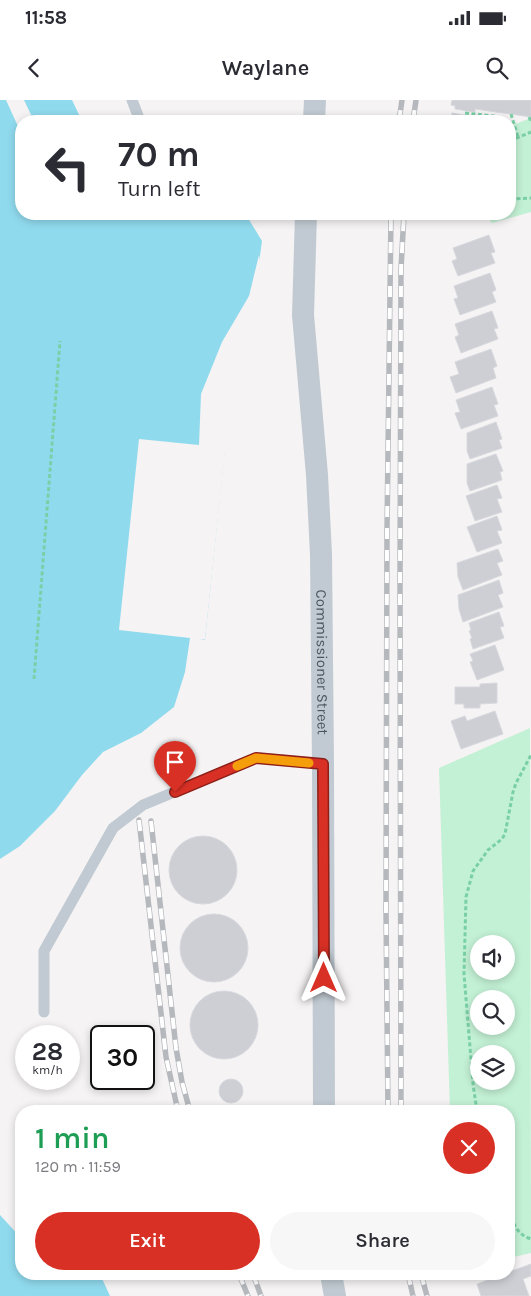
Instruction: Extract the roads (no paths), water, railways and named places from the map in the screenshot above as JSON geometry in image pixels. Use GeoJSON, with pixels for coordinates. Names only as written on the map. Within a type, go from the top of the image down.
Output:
{"type":"FeatureCollection","features":[{"type":"Feature","properties":{"kind":"street"},"geometry":{"type":"LineString","coordinates":[[314,115],[315,100]]}},
{"type":"Feature","properties":{"kind":"street","name":"Commissioner Street"},"geometry":{"type":"LineString","coordinates":[[306,220],[303,315],[317,475],[320,544],[324,1105]]}},
{"type":"Feature","properties":{"kind":"street"},"geometry":{"type":"LineString","coordinates":[[332,1280],[336,1296]]}},
{"type":"Feature","properties":{"kind":"lane"},"geometry":{"type":"LineString","coordinates":[[132,100],[138,115]]}},
{"type":"Feature","properties":{"kind":"lane"},"geometry":{"type":"LineString","coordinates":[[44,1012],[44,951],[114,828],[143,805],[256,758],[323,764]]}},
{"type":"Feature","properties":{"kind":"water"},"geometry":{"type":"Polygon","coordinates":[[[0,100],[77,100],[83,115],[15,115],[15,220],[249,220],[262,241],[255,292],[219,379],[215,416],[225,448],[205,639],[192,711],[116,775],[0,879],[0,100]]]}},
{"type":"Feature","properties":{"kind":"water"},"geometry":{"type":"Polygon","coordinates":[[[0,1183],[15,1202],[15,1280],[122,1280],[129,1296],[0,1296],[0,1183]]]}},
{"type":"Feature","properties":{"kind":"railway"},"geometry":{"type":"LineString","coordinates":[[400,115],[402,100]]}},
{"type":"Feature","properties":{"kind":"railway"},"geometry":{"type":"LineString","coordinates":[[414,115],[416,100]]}},
{"type":"Feature","properties":{"kind":"railway"},"geometry":{"type":"LineString","coordinates":[[388,1105],[386,910],[387,531],[391,220]]}},
{"type":"Feature","properties":{"kind":"railway"},"geometry":{"type":"LineString","coordinates":[[401,1105],[400,586],[401,269],[404,220]]}},
{"type":"Feature","properties":{"kind":"railway"},"geometry":{"type":"LineString","coordinates":[[139,820],[166,1057],[177,1105]]}},
{"type":"Feature","properties":{"kind":"railway"},"geometry":{"type":"LineString","coordinates":[[151,821],[176,1048],[188,1105]]}},
{"type":"Feature","properties":{"kind":"railway"},"geometry":{"type":"LineString","coordinates":[[241,1280],[248,1296]]}},
{"type":"Feature","properties":{"kind":"railway"},"geometry":{"type":"LineString","coordinates":[[255,1280],[261,1296]]}},
{"type":"Feature","properties":{"kind":"railway"},"geometry":{"type":"LineString","coordinates":[[409,1280],[413,1296]]}},
{"type":"Feature","properties":{"kind":"railway"},"geometry":{"type":"LineString","coordinates":[[423,1280],[427,1296]]}}]}
